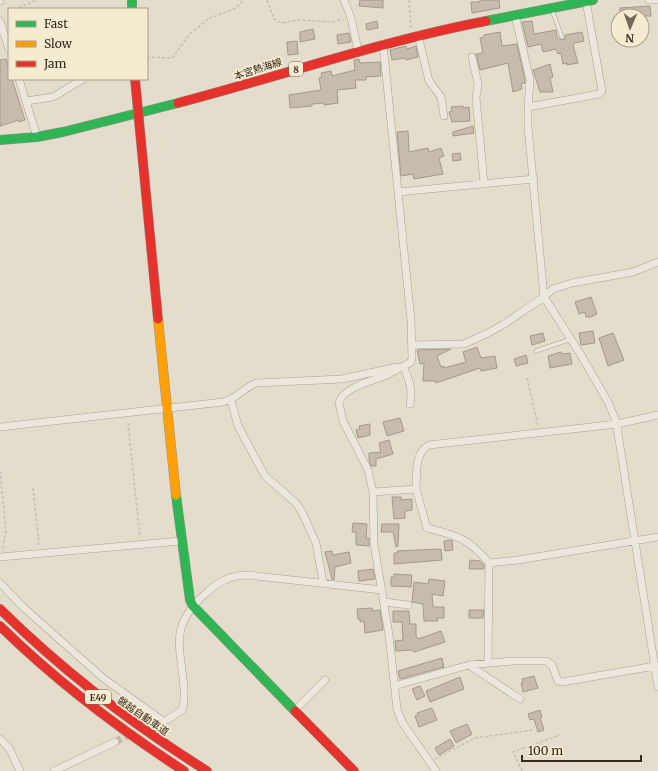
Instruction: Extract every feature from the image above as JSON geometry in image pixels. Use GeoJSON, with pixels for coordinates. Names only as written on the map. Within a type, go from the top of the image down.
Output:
{"type":"FeatureCollection","features":[{"type":"Feature","properties":{"kind":"main road","name":"本宮熱海線"},"geometry":{"type":"LineString","coordinates":[[4,140],[37,137],[137,114],[235,88],[358,50],[415,36],[590,1]]}},
{"type":"Feature","properties":{"kind":"main road"},"geometry":{"type":"LineString","coordinates":[[135,80],[137,114],[187,589],[193,606],[354,771]]}},
{"type":"Feature","properties":{"kind":"main road","name":"磐越自動車道"},"geometry":{"type":"LineString","coordinates":[[0,609],[48,656],[102,700],[148,734],[207,771]]}},
{"type":"Feature","properties":{"kind":"main road","name":"E49"},"geometry":{"type":"LineString","coordinates":[[0,626],[41,665],[96,711],[184,771]]}},
{"type":"Feature","properties":{"kind":"street"},"geometry":{"type":"LineString","coordinates":[[344,0],[350,16],[358,50]]}},
{"type":"Feature","properties":{"kind":"street"},"geometry":{"type":"LineString","coordinates":[[649,0],[658,0]]}},
{"type":"Feature","properties":{"kind":"street"},"geometry":{"type":"LineString","coordinates":[[528,107],[599,94],[602,91],[590,1]]}},
{"type":"Feature","properties":{"kind":"street"},"geometry":{"type":"LineString","coordinates":[[515,15],[530,80],[528,127],[544,297],[608,402],[617,424],[658,687]]}},
{"type":"Feature","properties":{"kind":"street"},"geometry":{"type":"LineString","coordinates":[[0,21],[8,46]]}},
{"type":"Feature","properties":{"kind":"street"},"geometry":{"type":"LineString","coordinates":[[415,36],[429,81],[441,97],[444,116]]}},
{"type":"Feature","properties":{"kind":"street"},"geometry":{"type":"LineString","coordinates":[[0,427],[231,400],[256,383],[342,380],[401,366],[411,362],[413,345],[382,44]]}},
{"type":"Feature","properties":{"kind":"street"},"geometry":{"type":"LineString","coordinates":[[472,58],[478,84],[476,98],[484,183]]}},
{"type":"Feature","properties":{"kind":"street"},"geometry":{"type":"LineString","coordinates":[[19,80],[37,137]]}},
{"type":"Feature","properties":{"kind":"street"},"geometry":{"type":"LineString","coordinates":[[26,101],[53,97],[81,80]]}},
{"type":"Feature","properties":{"kind":"street"},"geometry":{"type":"LineString","coordinates":[[0,146],[4,140]]}},
{"type":"Feature","properties":{"kind":"street"},"geometry":{"type":"LineString","coordinates":[[398,192],[534,179]]}},
{"type":"Feature","properties":{"kind":"street"},"geometry":{"type":"LineString","coordinates":[[413,345],[464,344],[488,333],[544,297],[553,288],[633,272],[658,262]]}},
{"type":"Feature","properties":{"kind":"street"},"geometry":{"type":"LineString","coordinates":[[401,366],[410,382],[412,394],[410,404]]}},
{"type":"Feature","properties":{"kind":"street"},"geometry":{"type":"LineString","coordinates":[[401,366],[389,374],[356,387],[344,395],[340,400],[340,414],[368,470],[372,492],[374,544],[384,602],[399,715],[436,771]]}},
{"type":"Feature","properties":{"kind":"street"},"geometry":{"type":"LineString","coordinates":[[231,400],[238,426],[265,476],[296,503],[302,512],[316,543],[323,582]]}},
{"type":"Feature","properties":{"kind":"street"},"geometry":{"type":"LineString","coordinates":[[488,663],[489,563],[474,546],[454,535],[427,528],[416,489],[420,452],[422,449],[429,445],[617,424],[658,415]]}},
{"type":"Feature","properties":{"kind":"street"},"geometry":{"type":"LineString","coordinates":[[372,492],[416,489]]}},
{"type":"Feature","properties":{"kind":"street"},"geometry":{"type":"LineString","coordinates":[[489,563],[518,560],[658,537]]}},
{"type":"Feature","properties":{"kind":"street"},"geometry":{"type":"LineString","coordinates":[[1,558],[181,541]]}},
{"type":"Feature","properties":{"kind":"street"},"geometry":{"type":"LineString","coordinates":[[151,725],[164,721],[178,714],[184,706],[179,636],[187,614],[193,606],[215,585],[236,576],[268,576],[382,590]]}},
{"type":"Feature","properties":{"kind":"street"},"geometry":{"type":"LineString","coordinates":[[0,583],[23,607],[103,678],[164,721]]}},
{"type":"Feature","properties":{"kind":"street"},"geometry":{"type":"LineString","coordinates":[[384,602],[408,605]]}},
{"type":"Feature","properties":{"kind":"street"},"geometry":{"type":"LineString","coordinates":[[394,686],[469,665],[488,663],[546,661],[552,665],[558,681],[562,682],[655,666]]}},
{"type":"Feature","properties":{"kind":"street"},"geometry":{"type":"LineString","coordinates":[[469,665],[520,699]]}},
{"type":"Feature","properties":{"kind":"street"},"geometry":{"type":"LineString","coordinates":[[295,710],[325,680]]}},
{"type":"Feature","properties":{"kind":"street"},"geometry":{"type":"LineString","coordinates":[[0,739],[8,748],[20,771]]}},
{"type":"Feature","properties":{"kind":"street"},"geometry":{"type":"LineString","coordinates":[[54,771],[115,742]]}},
{"type":"Feature","properties":{"kind":"lane"},"geometry":{"type":"LineString","coordinates":[[551,8],[562,36]]}},
{"type":"Feature","properties":{"kind":"lane"},"geometry":{"type":"LineString","coordinates":[[536,351],[571,339]]}},
{"type":"Feature","properties":{"kind":"path"},"geometry":{"type":"LineString","coordinates":[[19,8],[36,0]]}},
{"type":"Feature","properties":{"kind":"path"},"geometry":{"type":"LineString","coordinates":[[148,57],[172,58],[190,34],[208,19],[236,8],[243,0]]}},
{"type":"Feature","properties":{"kind":"path"},"geometry":{"type":"LineString","coordinates":[[267,0],[274,19],[281,23],[298,20],[332,22],[350,16]]}},
{"type":"Feature","properties":{"kind":"path"},"geometry":{"type":"LineString","coordinates":[[409,0],[415,36]]}},
{"type":"Feature","properties":{"kind":"path"},"geometry":{"type":"LineString","coordinates":[[527,378],[540,433]]}},
{"type":"Feature","properties":{"kind":"path"},"geometry":{"type":"LineString","coordinates":[[128,423],[141,545]]}},
{"type":"Feature","properties":{"kind":"path"},"geometry":{"type":"LineString","coordinates":[[0,471],[6,531],[1,558]]}},
{"type":"Feature","properties":{"kind":"path"},"geometry":{"type":"LineString","coordinates":[[33,488],[39,554]]}},
{"type":"Feature","properties":{"kind":"path"},"geometry":{"type":"LineString","coordinates":[[430,762],[476,738],[533,730]]}},
{"type":"Feature","properties":{"kind":"path"},"geometry":{"type":"LineString","coordinates":[[522,771],[513,752],[560,735]]}},
{"type":"Feature","properties":{"kind":"building"},"geometry":{"type":"Polygon","coordinates":[[[360,0],[383,0],[383,8],[359,6],[360,0]]]}},
{"type":"Feature","properties":{"kind":"building"},"geometry":{"type":"Polygon","coordinates":[[[480,0],[499,0],[500,8],[472,13],[471,2],[480,2],[480,0]]]}},
{"type":"Feature","properties":{"kind":"building"},"geometry":{"type":"Polygon","coordinates":[[[650,6],[651,16],[650,8],[620,8],[650,6]]]}},
{"type":"Feature","properties":{"kind":"building"},"geometry":{"type":"Polygon","coordinates":[[[377,21],[378,28],[367,30],[366,24],[377,21]]]}},
{"type":"Feature","properties":{"kind":"building"},"geometry":{"type":"Polygon","coordinates":[[[532,21],[534,34],[556,30],[557,37],[562,40],[565,39],[565,35],[582,32],[584,41],[573,45],[578,63],[567,65],[567,63],[563,64],[561,53],[558,54],[556,49],[543,52],[541,44],[528,47],[522,22],[532,21]]]}},
{"type":"Feature","properties":{"kind":"building"},"geometry":{"type":"Polygon","coordinates":[[[313,29],[315,39],[300,42],[300,32],[313,29]]]}},
{"type":"Feature","properties":{"kind":"building"},"geometry":{"type":"Polygon","coordinates":[[[500,32],[502,46],[517,44],[525,80],[525,83],[521,84],[522,89],[513,92],[508,63],[480,70],[476,54],[483,53],[480,38],[484,37],[484,35],[500,32]]]}},
{"type":"Feature","properties":{"kind":"building"},"geometry":{"type":"Polygon","coordinates":[[[349,33],[351,42],[338,44],[337,35],[349,33]]]}},
{"type":"Feature","properties":{"kind":"building"},"geometry":{"type":"Polygon","coordinates":[[[297,41],[298,54],[288,55],[287,42],[297,41]]]}},
{"type":"Feature","properties":{"kind":"building"},"geometry":{"type":"Polygon","coordinates":[[[406,46],[407,49],[416,46],[418,57],[406,60],[405,58],[392,60],[390,50],[406,46]]]}},
{"type":"Feature","properties":{"kind":"building"},"geometry":{"type":"Polygon","coordinates":[[[6,59],[8,66],[8,80],[12,80],[25,120],[19,122],[19,120],[0,126],[0,60],[6,59]]]}},
{"type":"Feature","properties":{"kind":"building"},"geometry":{"type":"Polygon","coordinates":[[[359,59],[360,63],[380,62],[381,76],[366,77],[366,80],[355,80],[356,88],[337,90],[338,103],[324,105],[324,103],[312,104],[312,106],[290,108],[289,95],[321,90],[319,78],[322,77],[321,73],[331,71],[332,76],[355,70],[354,60],[359,59]]]}},
{"type":"Feature","properties":{"kind":"building"},"geometry":{"type":"Polygon","coordinates":[[[550,64],[553,77],[550,78],[553,92],[540,92],[533,70],[550,64]]]}},
{"type":"Feature","properties":{"kind":"building"},"geometry":{"type":"Polygon","coordinates":[[[463,106],[463,108],[469,107],[470,121],[452,122],[449,112],[452,111],[451,107],[463,106]]]}},
{"type":"Feature","properties":{"kind":"building"},"geometry":{"type":"Polygon","coordinates":[[[473,126],[474,133],[453,136],[453,132],[473,126]]]}},
{"type":"Feature","properties":{"kind":"building"},"geometry":{"type":"Polygon","coordinates":[[[408,131],[409,152],[428,148],[429,152],[441,148],[444,156],[439,158],[443,174],[414,179],[413,174],[401,176],[397,132],[408,131]]]}},
{"type":"Feature","properties":{"kind":"building"},"geometry":{"type":"Polygon","coordinates":[[[460,153],[461,160],[453,161],[452,154],[460,153]]]}},
{"type":"Feature","properties":{"kind":"building"},"geometry":{"type":"Polygon","coordinates":[[[591,297],[597,314],[591,317],[586,317],[585,312],[579,314],[575,302],[591,297]]]}},
{"type":"Feature","properties":{"kind":"building"},"geometry":{"type":"Polygon","coordinates":[[[593,331],[595,343],[581,345],[579,333],[593,331]]]}},
{"type":"Feature","properties":{"kind":"building"},"geometry":{"type":"Polygon","coordinates":[[[543,333],[545,341],[532,345],[530,336],[543,333]]]}},
{"type":"Feature","properties":{"kind":"building"},"geometry":{"type":"Polygon","coordinates":[[[613,333],[624,360],[608,366],[599,338],[613,333]]]}},
{"type":"Feature","properties":{"kind":"building"},"geometry":{"type":"Polygon","coordinates":[[[477,347],[481,358],[495,356],[497,368],[481,371],[480,368],[436,383],[435,381],[423,381],[424,363],[420,364],[417,350],[451,349],[437,356],[441,367],[444,366],[444,368],[466,362],[463,352],[477,347]]]}},
{"type":"Feature","properties":{"kind":"building"},"geometry":{"type":"Polygon","coordinates":[[[561,352],[562,354],[570,353],[572,364],[550,368],[548,356],[561,352]]]}},
{"type":"Feature","properties":{"kind":"building"},"geometry":{"type":"Polygon","coordinates":[[[526,355],[528,363],[516,366],[514,359],[526,355]]]}},
{"type":"Feature","properties":{"kind":"building"},"geometry":{"type":"Polygon","coordinates":[[[400,418],[404,431],[387,436],[383,422],[400,418]]]}},
{"type":"Feature","properties":{"kind":"building"},"geometry":{"type":"Polygon","coordinates":[[[370,424],[370,435],[358,438],[356,430],[360,429],[359,426],[370,424]]]}},
{"type":"Feature","properties":{"kind":"building"},"geometry":{"type":"Polygon","coordinates":[[[389,440],[393,454],[376,459],[376,466],[371,466],[369,453],[381,452],[379,443],[389,440]]]}},
{"type":"Feature","properties":{"kind":"building"},"geometry":{"type":"Polygon","coordinates":[[[392,497],[401,497],[401,500],[412,499],[412,510],[405,511],[405,518],[394,519],[392,497]]]}},
{"type":"Feature","properties":{"kind":"building"},"geometry":{"type":"Polygon","coordinates":[[[353,523],[367,524],[366,538],[369,538],[369,546],[356,545],[356,532],[352,532],[353,523]]]}},
{"type":"Feature","properties":{"kind":"building"},"geometry":{"type":"Polygon","coordinates":[[[382,524],[399,524],[398,546],[396,547],[393,532],[381,532],[382,524]]]}},
{"type":"Feature","properties":{"kind":"building"},"geometry":{"type":"Polygon","coordinates":[[[452,540],[453,550],[445,551],[444,541],[452,540]]]}},
{"type":"Feature","properties":{"kind":"building"},"geometry":{"type":"Polygon","coordinates":[[[441,549],[442,560],[394,564],[394,553],[398,553],[397,551],[441,549]]]}},
{"type":"Feature","properties":{"kind":"building"},"geometry":{"type":"Polygon","coordinates":[[[332,551],[333,555],[349,552],[351,563],[335,567],[334,580],[332,579],[325,552],[332,551]]]}},
{"type":"Feature","properties":{"kind":"building"},"geometry":{"type":"Polygon","coordinates":[[[470,560],[480,561],[484,565],[484,569],[469,569],[470,560]]]}},
{"type":"Feature","properties":{"kind":"building"},"geometry":{"type":"Polygon","coordinates":[[[373,569],[375,579],[359,581],[358,571],[373,569]]]}},
{"type":"Feature","properties":{"kind":"building"},"geometry":{"type":"Polygon","coordinates":[[[394,574],[412,575],[411,587],[391,586],[391,577],[394,577],[394,574]]]}},
{"type":"Feature","properties":{"kind":"building"},"geometry":{"type":"Polygon","coordinates":[[[429,579],[445,581],[443,596],[432,594],[433,607],[444,607],[444,618],[437,618],[438,621],[424,621],[423,604],[412,602],[414,582],[428,584],[429,579]]]}},
{"type":"Feature","properties":{"kind":"building"},"geometry":{"type":"Polygon","coordinates":[[[372,608],[373,611],[380,610],[383,630],[365,633],[364,621],[360,622],[360,619],[358,619],[357,609],[372,608]]]}},
{"type":"Feature","properties":{"kind":"building"},"geometry":{"type":"Polygon","coordinates":[[[469,610],[484,610],[483,618],[469,618],[469,610]]]}},
{"type":"Feature","properties":{"kind":"building"},"geometry":{"type":"Polygon","coordinates":[[[393,611],[409,611],[410,624],[416,624],[416,636],[418,639],[441,631],[445,642],[414,652],[412,650],[396,651],[395,641],[403,640],[402,622],[393,622],[393,611]]]}},
{"type":"Feature","properties":{"kind":"building"},"geometry":{"type":"Polygon","coordinates":[[[442,658],[444,667],[400,679],[398,671],[442,658]]]}},
{"type":"Feature","properties":{"kind":"building"},"geometry":{"type":"Polygon","coordinates":[[[534,676],[538,688],[523,692],[521,683],[523,683],[522,679],[534,676]]]}},
{"type":"Feature","properties":{"kind":"building"},"geometry":{"type":"Polygon","coordinates":[[[460,677],[464,689],[430,702],[426,691],[460,677]]]}},
{"type":"Feature","properties":{"kind":"building"},"geometry":{"type":"Polygon","coordinates":[[[420,686],[425,696],[417,700],[412,689],[420,686]]]}},
{"type":"Feature","properties":{"kind":"building"},"geometry":{"type":"Polygon","coordinates":[[[432,708],[437,720],[419,727],[415,716],[418,715],[417,713],[432,708]]]}},
{"type":"Feature","properties":{"kind":"building"},"geometry":{"type":"Polygon","coordinates":[[[540,710],[542,717],[540,717],[544,730],[538,732],[534,719],[530,720],[528,714],[540,710]]]}},
{"type":"Feature","properties":{"kind":"building"},"geometry":{"type":"Polygon","coordinates":[[[467,724],[472,734],[456,743],[450,731],[467,724]]]}},
{"type":"Feature","properties":{"kind":"building"},"geometry":{"type":"Polygon","coordinates":[[[450,739],[454,746],[439,755],[435,748],[450,739]]]}},
{"type":"Feature","properties":{"kind":"tunnel"},"geometry":{"type":"LineString","coordinates":[[115,742],[131,734]]}},
{"type":"Feature","properties":{"kind":"traffic: fast"},"geometry":{"type":"LineString","coordinates":[[132,0],[132,8]]}},
{"type":"Feature","properties":{"kind":"traffic: fast"},"geometry":{"type":"LineString","coordinates":[[486,21],[593,0]]}},
{"type":"Feature","properties":{"kind":"traffic: fast"},"geometry":{"type":"LineString","coordinates":[[0,140],[37,137],[63,132],[178,103]]}},
{"type":"Feature","properties":{"kind":"traffic: fast"},"geometry":{"type":"LineString","coordinates":[[176,495],[190,600],[193,606],[295,711]]}},
{"type":"Feature","properties":{"kind":"traffic: slow"},"geometry":{"type":"LineString","coordinates":[[158,319],[176,495]]}},
{"type":"Feature","properties":{"kind":"traffic: jam"},"geometry":{"type":"LineString","coordinates":[[178,103],[408,38],[486,21]]}},
{"type":"Feature","properties":{"kind":"traffic: jam"},"geometry":{"type":"LineString","coordinates":[[135,80],[158,319]]}},
{"type":"Feature","properties":{"kind":"traffic: jam"},"geometry":{"type":"LineString","coordinates":[[0,609],[48,654],[99,696],[152,735],[207,771]]}},
{"type":"Feature","properties":{"kind":"traffic: jam"},"geometry":{"type":"LineString","coordinates":[[0,626],[65,685],[135,738],[184,771]]}},
{"type":"Feature","properties":{"kind":"traffic: jam"},"geometry":{"type":"LineString","coordinates":[[295,711],[354,771]]}}]}
